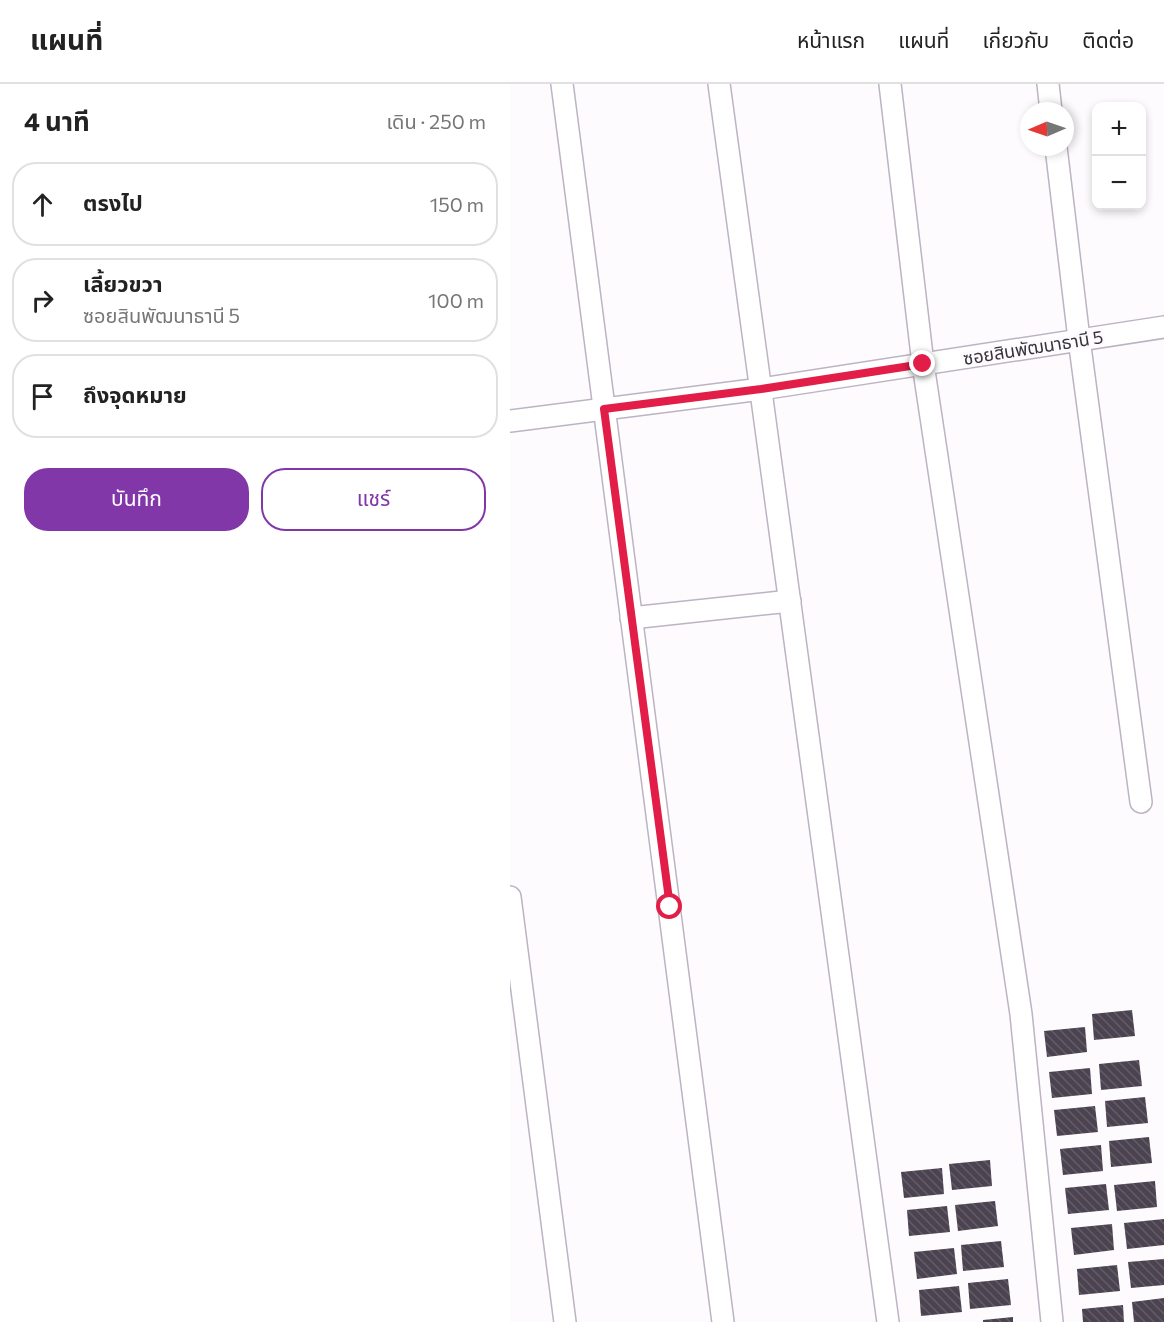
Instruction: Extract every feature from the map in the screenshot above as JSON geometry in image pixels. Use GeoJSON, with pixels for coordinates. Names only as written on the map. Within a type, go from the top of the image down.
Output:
{"type":"FeatureCollection","features":[{"type":"Feature","properties":{"kind":"street"},"geometry":{"type":"LineString","coordinates":[[562,84],[723,1322]]}},
{"type":"Feature","properties":{"kind":"street"},"geometry":{"type":"LineString","coordinates":[[719,84],[825,876],[888,1322]]}},
{"type":"Feature","properties":{"kind":"street"},"geometry":{"type":"LineString","coordinates":[[890,84],[923,364],[1021,1014],[1052,1322]]}},
{"type":"Feature","properties":{"kind":"street"},"geometry":{"type":"LineString","coordinates":[[1048,84],[1050,102]]}},
{"type":"Feature","properties":{"kind":"street"},"geometry":{"type":"LineString","coordinates":[[1057,156],[1079,339],[1141,802]]}},
{"type":"Feature","properties":{"kind":"street","name":"ซอยสินพัฒนาธานี 5"},"geometry":{"type":"LineString","coordinates":[[510,421],[761,389],[1164,327]]}},
{"type":"Feature","properties":{"kind":"street"},"geometry":{"type":"LineString","coordinates":[[632,618],[790,601]]}},
{"type":"Feature","properties":{"kind":"street"},"geometry":{"type":"LineString","coordinates":[[510,897],[565,1322]]}},
{"type":"Feature","properties":{"kind":"building"},"geometry":{"type":"Polygon","coordinates":[[[1132,1010],[1135,1036],[1094,1040],[1092,1014],[1132,1010]]]}},
{"type":"Feature","properties":{"kind":"building"},"geometry":{"type":"Polygon","coordinates":[[[1085,1027],[1087,1052],[1047,1057],[1044,1031],[1085,1027]]]}},
{"type":"Feature","properties":{"kind":"building"},"geometry":{"type":"Polygon","coordinates":[[[1139,1060],[1142,1086],[1101,1090],[1099,1064],[1139,1060]]]}},
{"type":"Feature","properties":{"kind":"building"},"geometry":{"type":"Polygon","coordinates":[[[1090,1068],[1092,1094],[1052,1098],[1049,1072],[1090,1068]]]}},
{"type":"Feature","properties":{"kind":"building"},"geometry":{"type":"Polygon","coordinates":[[[1145,1097],[1148,1123],[1107,1127],[1105,1101],[1145,1097]]]}},
{"type":"Feature","properties":{"kind":"building"},"geometry":{"type":"Polygon","coordinates":[[[1095,1106],[1098,1132],[1057,1136],[1054,1110],[1095,1106]]]}},
{"type":"Feature","properties":{"kind":"building"},"geometry":{"type":"Polygon","coordinates":[[[1149,1137],[1152,1163],[1111,1167],[1109,1141],[1149,1137]]]}},
{"type":"Feature","properties":{"kind":"building"},"geometry":{"type":"Polygon","coordinates":[[[1101,1145],[1103,1171],[1063,1175],[1060,1149],[1101,1145]]]}},
{"type":"Feature","properties":{"kind":"building"},"geometry":{"type":"Polygon","coordinates":[[[990,1160],[992,1186],[952,1190],[949,1164],[990,1160]]]}},
{"type":"Feature","properties":{"kind":"building"},"geometry":{"type":"Polygon","coordinates":[[[942,1168],[944,1194],[904,1198],[901,1172],[942,1168]]]}},
{"type":"Feature","properties":{"kind":"building"},"geometry":{"type":"Polygon","coordinates":[[[1155,1181],[1157,1207],[1117,1211],[1114,1185],[1155,1181]]]}},
{"type":"Feature","properties":{"kind":"building"},"geometry":{"type":"Polygon","coordinates":[[[1106,1184],[1109,1210],[1068,1214],[1065,1188],[1106,1184]]]}},
{"type":"Feature","properties":{"kind":"building"},"geometry":{"type":"Polygon","coordinates":[[[995,1201],[998,1226],[958,1231],[955,1205],[995,1201]]]}},
{"type":"Feature","properties":{"kind":"building"},"geometry":{"type":"Polygon","coordinates":[[[947,1206],[950,1232],[909,1236],[907,1210],[947,1206]]]}},
{"type":"Feature","properties":{"kind":"building"},"geometry":{"type":"Polygon","coordinates":[[[1164,1219],[1164,1245],[1127,1249],[1124,1223],[1164,1219]]]}},
{"type":"Feature","properties":{"kind":"building"},"geometry":{"type":"Polygon","coordinates":[[[1112,1224],[1114,1250],[1074,1255],[1071,1228],[1112,1224]]]}},
{"type":"Feature","properties":{"kind":"building"},"geometry":{"type":"Polygon","coordinates":[[[1001,1241],[1004,1267],[963,1271],[961,1245],[1001,1241]]]}},
{"type":"Feature","properties":{"kind":"building"},"geometry":{"type":"Polygon","coordinates":[[[954,1248],[957,1274],[917,1279],[914,1252],[954,1248]]]}},
{"type":"Feature","properties":{"kind":"building"},"geometry":{"type":"Polygon","coordinates":[[[1164,1259],[1164,1285],[1131,1288],[1128,1262],[1164,1259]]]}},
{"type":"Feature","properties":{"kind":"building"},"geometry":{"type":"Polygon","coordinates":[[[1117,1265],[1120,1291],[1079,1295],[1077,1269],[1117,1265]]]}},
{"type":"Feature","properties":{"kind":"building"},"geometry":{"type":"Polygon","coordinates":[[[1008,1279],[1011,1305],[970,1309],[968,1283],[1008,1279]]]}},
{"type":"Feature","properties":{"kind":"building"},"geometry":{"type":"Polygon","coordinates":[[[959,1286],[962,1312],[921,1316],[919,1290],[959,1286]]]}},
{"type":"Feature","properties":{"kind":"building"},"geometry":{"type":"Polygon","coordinates":[[[1164,1298],[1164,1322],[1134,1322],[1132,1302],[1164,1298]]]}},
{"type":"Feature","properties":{"kind":"building"},"geometry":{"type":"Polygon","coordinates":[[[1123,1305],[1124,1322],[1083,1322],[1082,1309],[1123,1305]]]}},
{"type":"Feature","properties":{"kind":"building"},"geometry":{"type":"Polygon","coordinates":[[[1013,1317],[1013,1322],[983,1322],[983,1320],[1013,1317]]]}},
{"type":"Feature","properties":{"kind":"route"},"geometry":{"type":"LineString","coordinates":[[670,907],[604,409],[761,389],[923,364]]}}]}
